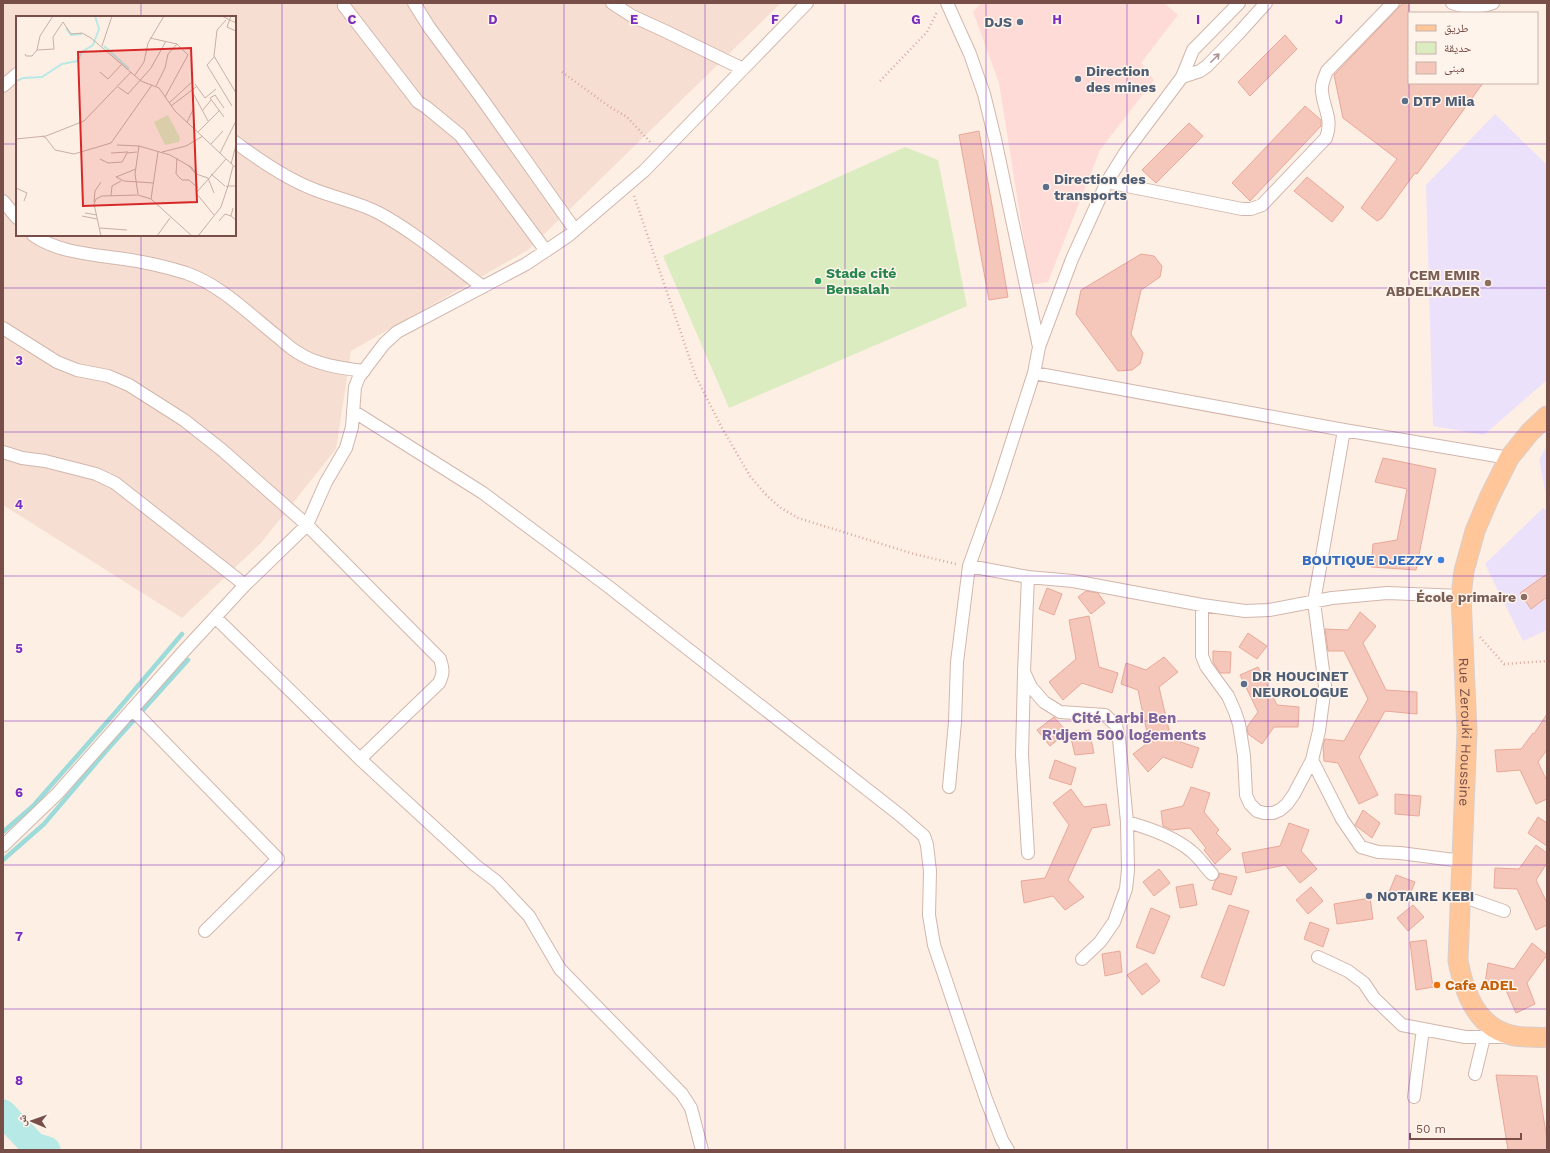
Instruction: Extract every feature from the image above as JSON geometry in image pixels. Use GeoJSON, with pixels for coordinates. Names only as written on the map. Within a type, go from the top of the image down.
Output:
{"type":"FeatureCollection","features":[{"type":"Feature","properties":{"kind":"main road","name":"Rue Zerouki Houssine"},"geometry":{"type":"LineString","coordinates":[[1547,416],[1530,432],[1508,458],[1475,531],[1464,571],[1461,596],[1467,731],[1458,961],[1463,984],[1472,1005],[1485,1021],[1501,1033],[1517,1037],[1547,1036]]}},
{"type":"Feature","properties":{"kind":"street"},"geometry":{"type":"LineString","coordinates":[[414,3],[429,27],[575,230]]}},
{"type":"Feature","properties":{"kind":"street"},"geometry":{"type":"LineString","coordinates":[[612,3],[632,16],[665,30],[743,69]]}},
{"type":"Feature","properties":{"kind":"street"},"geometry":{"type":"LineString","coordinates":[[3,846],[58,793],[183,652],[245,585],[307,525],[326,482],[346,448],[352,427],[355,387],[359,378],[384,344],[397,332],[526,264],[575,230],[630,184],[807,3]]}},
{"type":"Feature","properties":{"kind":"street"},"geometry":{"type":"LineString","coordinates":[[950,787],[955,722],[956,662],[968,566],[996,491],[1034,373],[1040,347],[1072,259],[1107,182],[1125,153],[1182,77],[1193,50],[1239,3]]}},
{"type":"Feature","properties":{"kind":"street"},"geometry":{"type":"LineString","coordinates":[[1182,77],[1200,71],[1207,66],[1266,3]]}},
{"type":"Feature","properties":{"kind":"street"},"geometry":{"type":"LineString","coordinates":[[1107,182],[1242,209],[1251,209],[1262,205],[1326,138],[1329,130],[1329,120],[1322,91],[1327,71],[1393,3]]}},
{"type":"Feature","properties":{"kind":"street"},"geometry":{"type":"LineString","coordinates":[[1452,3],[1468,8],[1493,3]]}},
{"type":"Feature","properties":{"kind":"street"},"geometry":{"type":"LineString","coordinates":[[344,6],[418,102],[460,135],[546,251]]}},
{"type":"Feature","properties":{"kind":"street"},"geometry":{"type":"LineString","coordinates":[[943,6],[970,54],[984,94],[997,146],[1040,347]]}},
{"type":"Feature","properties":{"kind":"street"},"geometry":{"type":"LineString","coordinates":[[3,86],[16,75]]}},
{"type":"Feature","properties":{"kind":"street"},"geometry":{"type":"LineString","coordinates":[[236,143],[266,164],[291,179],[318,191],[358,204],[379,213],[403,227],[483,287]]}},
{"type":"Feature","properties":{"kind":"street"},"geometry":{"type":"LineString","coordinates":[[3,201],[16,217]]}},
{"type":"Feature","properties":{"kind":"street"},"geometry":{"type":"LineString","coordinates":[[34,236],[45,243],[64,248],[153,264],[187,273],[212,286],[232,299],[297,353],[336,367],[364,371]]}},
{"type":"Feature","properties":{"kind":"street"},"geometry":{"type":"LineString","coordinates":[[3,328],[57,362],[77,370],[108,376],[129,385],[184,420],[222,450],[307,525],[440,659],[443,669],[443,676],[439,683],[360,758]]}},
{"type":"Feature","properties":{"kind":"street"},"geometry":{"type":"LineString","coordinates":[[1034,373],[1344,430],[1508,458]]}},
{"type":"Feature","properties":{"kind":"street"},"geometry":{"type":"LineString","coordinates":[[353,411],[483,493],[609,587],[906,820],[924,836],[927,845],[930,870],[929,915],[934,945],[986,1099],[1002,1140],[1008,1150]]}},
{"type":"Feature","properties":{"kind":"street"},"geometry":{"type":"LineString","coordinates":[[1202,605],[1202,656],[1206,666],[1228,696],[1239,724],[1244,756],[1246,795],[1250,804],[1257,811],[1273,813],[1280,810],[1287,804],[1294,794],[1312,760],[1319,730],[1325,686],[1314,602],[1344,430]]}},
{"type":"Feature","properties":{"kind":"street"},"geometry":{"type":"LineString","coordinates":[[3,452],[22,458],[45,461],[96,474],[115,483],[245,585]]}},
{"type":"Feature","properties":{"kind":"street"},"geometry":{"type":"LineString","coordinates":[[968,566],[1028,577],[1073,581],[1202,605],[1253,610],[1269,610],[1332,598],[1387,593],[1461,596]]}},
{"type":"Feature","properties":{"kind":"street"},"geometry":{"type":"LineString","coordinates":[[1028,577],[1022,755],[1028,853]]}},
{"type":"Feature","properties":{"kind":"street"},"geometry":{"type":"LineString","coordinates":[[216,618],[360,758],[475,865],[496,881],[529,916],[560,969],[682,1094],[691,1108],[702,1150]]}},
{"type":"Feature","properties":{"kind":"street"},"geometry":{"type":"LineString","coordinates":[[1024,672],[1031,687],[1044,702],[1060,712],[1105,715],[1116,725],[1120,739],[1127,822],[1126,888],[1120,909],[1114,922],[1100,942],[1082,959]]}},
{"type":"Feature","properties":{"kind":"street"},"geometry":{"type":"LineString","coordinates":[[132,709],[278,859],[205,931]]}},
{"type":"Feature","properties":{"kind":"street"},"geometry":{"type":"LineString","coordinates":[[1312,760],[1342,819],[1361,847],[1378,852],[1400,853],[1462,861]]}},
{"type":"Feature","properties":{"kind":"street"},"geometry":{"type":"LineString","coordinates":[[1127,822],[1146,827],[1170,838],[1191,851],[1212,874]]}},
{"type":"Feature","properties":{"kind":"street"},"geometry":{"type":"LineString","coordinates":[[1461,896],[1504,910]]}},
{"type":"Feature","properties":{"kind":"street"},"geometry":{"type":"LineString","coordinates":[[1318,957],[1348,971],[1364,983],[1374,998],[1402,1025],[1465,1037],[1517,1037]]}},
{"type":"Feature","properties":{"kind":"street"},"geometry":{"type":"LineString","coordinates":[[1414,1097],[1423,1029]]}},
{"type":"Feature","properties":{"kind":"street"},"geometry":{"type":"LineString","coordinates":[[1475,1074],[1484,1037]]}},
{"type":"Feature","properties":{"kind":"path"},"geometry":{"type":"LineString","coordinates":[[880,81],[927,32],[943,6]]}},
{"type":"Feature","properties":{"kind":"path"},"geometry":{"type":"LineString","coordinates":[[562,72],[626,117],[661,153]]}},
{"type":"Feature","properties":{"kind":"path"},"geometry":{"type":"LineString","coordinates":[[630,184],[696,377],[722,428],[750,476],[767,496],[781,508],[798,518],[914,554],[968,566]]}},
{"type":"Feature","properties":{"kind":"path"},"geometry":{"type":"LineString","coordinates":[[1462,616],[1504,664],[1547,661]]}},
{"type":"Feature","properties":{"kind":"shaded area"},"geometry":{"type":"Polygon","coordinates":[[[3,3],[781,3],[528,250],[351,351],[336,449],[261,543],[182,618],[3,505],[3,3]]]}},
{"type":"Feature","properties":{"kind":"shaded area"},"geometry":{"type":"Polygon","coordinates":[[[981,3],[1164,3],[1178,15],[1141,63],[1154,80],[1100,150],[1048,282],[1031,285],[999,83],[973,12],[981,3]]]}},
{"type":"Feature","properties":{"kind":"shaded area","name":"CEM EMIR ABDELKADER"},"geometry":{"type":"Polygon","coordinates":[[[1495,114],[1547,165],[1547,380],[1484,435],[1433,426],[1426,185],[1495,114]]]}},
{"type":"Feature","properties":{"kind":"shaded area"},"geometry":{"type":"Polygon","coordinates":[[[1547,445],[1547,500],[1539,460],[1547,445]]]}},
{"type":"Feature","properties":{"kind":"shaded area","name":"École primaire"},"geometry":{"type":"Polygon","coordinates":[[[1543,508],[1547,511],[1547,630],[1523,641],[1485,564],[1543,508]]]}},
{"type":"Feature","properties":{"kind":"green space","name":"Stade cité Bensalah"},"geometry":{"type":"Polygon","coordinates":[[[905,147],[938,160],[967,306],[729,408],[663,256],[905,147]]]}},
{"type":"Feature","properties":{"kind":"building","name":"DTP Mila"},"geometry":{"type":"Polygon","coordinates":[[[1403,3],[1409,3],[1408,84],[1482,84],[1417,174],[1415,173],[1382,218],[1377,221],[1361,208],[1397,159],[1343,118],[1334,75],[1403,3]]]}},
{"type":"Feature","properties":{"kind":"building"},"geometry":{"type":"Polygon","coordinates":[[[1285,35],[1297,49],[1250,96],[1238,82],[1285,35]]]}},
{"type":"Feature","properties":{"kind":"building"},"geometry":{"type":"Polygon","coordinates":[[[1305,106],[1321,120],[1321,126],[1250,201],[1232,183],[1305,106]]]}},
{"type":"Feature","properties":{"kind":"building"},"geometry":{"type":"Polygon","coordinates":[[[1189,123],[1203,136],[1156,183],[1142,170],[1189,123]]]}},
{"type":"Feature","properties":{"kind":"building"},"geometry":{"type":"Polygon","coordinates":[[[979,131],[1008,297],[989,300],[959,135],[979,131]]]}},
{"type":"Feature","properties":{"kind":"building"},"geometry":{"type":"Polygon","coordinates":[[[1307,177],[1344,207],[1332,222],[1294,191],[1307,177]]]}},
{"type":"Feature","properties":{"kind":"building"},"geometry":{"type":"Polygon","coordinates":[[[1141,254],[1154,256],[1162,266],[1160,277],[1141,290],[1131,334],[1143,353],[1140,364],[1132,370],[1118,371],[1076,314],[1081,290],[1141,254]]]}},
{"type":"Feature","properties":{"kind":"building"},"geometry":{"type":"Polygon","coordinates":[[[1383,458],[1436,469],[1416,570],[1371,567],[1373,544],[1397,540],[1407,489],[1375,482],[1383,458]]]}},
{"type":"Feature","properties":{"kind":"building"},"geometry":{"type":"Polygon","coordinates":[[[1547,574],[1547,597],[1531,609],[1520,593],[1547,574]]]}},
{"type":"Feature","properties":{"kind":"building"},"geometry":{"type":"Polygon","coordinates":[[[1047,588],[1062,594],[1054,615],[1039,609],[1047,588]]]}},
{"type":"Feature","properties":{"kind":"building"},"geometry":{"type":"Polygon","coordinates":[[[1086,591],[1098,593],[1105,603],[1091,614],[1078,597],[1086,591]]]}},
{"type":"Feature","properties":{"kind":"building"},"geometry":{"type":"Polygon","coordinates":[[[1360,612],[1376,626],[1363,643],[1386,690],[1417,692],[1417,714],[1385,711],[1359,757],[1378,795],[1359,804],[1338,763],[1324,761],[1323,745],[1325,739],[1344,741],[1368,699],[1344,651],[1328,651],[1325,629],[1348,630],[1360,612]]]}},
{"type":"Feature","properties":{"kind":"building"},"geometry":{"type":"Polygon","coordinates":[[[1089,616],[1099,667],[1118,673],[1112,693],[1082,683],[1063,700],[1049,682],[1076,659],[1069,620],[1089,616]]]}},
{"type":"Feature","properties":{"kind":"building"},"geometry":{"type":"Polygon","coordinates":[[[1248,633],[1267,646],[1257,659],[1239,647],[1248,633]]]}},
{"type":"Feature","properties":{"kind":"building"},"geometry":{"type":"Polygon","coordinates":[[[1213,651],[1231,652],[1230,673],[1220,673],[1213,662],[1213,651]]]}},
{"type":"Feature","properties":{"kind":"building"},"geometry":{"type":"Polygon","coordinates":[[[1164,657],[1178,672],[1159,687],[1171,739],[1199,748],[1192,768],[1163,757],[1148,772],[1133,754],[1149,742],[1138,690],[1121,684],[1126,663],[1146,670],[1164,657]]]}},
{"type":"Feature","properties":{"kind":"building"},"geometry":{"type":"Polygon","coordinates":[[[1258,667],[1277,705],[1299,707],[1298,727],[1274,727],[1262,744],[1248,734],[1247,727],[1258,712],[1240,675],[1258,667]]]}},
{"type":"Feature","properties":{"kind":"building"},"geometry":{"type":"Polygon","coordinates":[[[1547,714],[1547,750],[1538,762],[1547,781],[1547,799],[1536,804],[1520,770],[1497,772],[1495,750],[1521,749],[1533,733],[1534,734],[1547,714]]]}},
{"type":"Feature","properties":{"kind":"building"},"geometry":{"type":"Polygon","coordinates":[[[1054,717],[1067,732],[1050,746],[1037,730],[1054,717]]]}},
{"type":"Feature","properties":{"kind":"building"},"geometry":{"type":"Polygon","coordinates":[[[1089,730],[1094,753],[1075,755],[1070,734],[1089,730]]]}},
{"type":"Feature","properties":{"kind":"building"},"geometry":{"type":"Polygon","coordinates":[[[1055,760],[1076,768],[1071,785],[1049,778],[1055,760]]]}},
{"type":"Feature","properties":{"kind":"building"},"geometry":{"type":"Polygon","coordinates":[[[1191,787],[1210,793],[1204,812],[1219,830],[1216,833],[1231,849],[1215,864],[1204,850],[1206,848],[1190,828],[1172,830],[1163,826],[1161,811],[1183,806],[1191,787]]]}},
{"type":"Feature","properties":{"kind":"building"},"geometry":{"type":"Polygon","coordinates":[[[1071,789],[1084,807],[1106,804],[1110,825],[1092,828],[1068,880],[1084,897],[1065,910],[1053,896],[1024,903],[1021,881],[1045,878],[1069,825],[1053,803],[1071,789]]]}},
{"type":"Feature","properties":{"kind":"building"},"geometry":{"type":"Polygon","coordinates":[[[1395,794],[1421,796],[1419,816],[1395,814],[1395,794]]]}},
{"type":"Feature","properties":{"kind":"building"},"geometry":{"type":"Polygon","coordinates":[[[1363,810],[1380,823],[1372,838],[1355,825],[1363,810]]]}},
{"type":"Feature","properties":{"kind":"building"},"geometry":{"type":"Polygon","coordinates":[[[1538,817],[1547,823],[1547,846],[1528,833],[1538,817]]]}},
{"type":"Feature","properties":{"kind":"building"},"geometry":{"type":"Polygon","coordinates":[[[1289,823],[1309,830],[1301,851],[1317,869],[1300,883],[1285,865],[1246,873],[1242,853],[1280,846],[1289,823]]]}},
{"type":"Feature","properties":{"kind":"building"},"geometry":{"type":"Polygon","coordinates":[[[1536,845],[1547,853],[1547,863],[1536,880],[1547,903],[1547,925],[1536,930],[1517,889],[1494,888],[1495,868],[1519,869],[1536,845]]]}},
{"type":"Feature","properties":{"kind":"building"},"geometry":{"type":"Polygon","coordinates":[[[1159,869],[1170,883],[1154,896],[1143,882],[1159,869]]]}},
{"type":"Feature","properties":{"kind":"building"},"geometry":{"type":"Polygon","coordinates":[[[1219,873],[1237,877],[1231,895],[1212,889],[1215,881],[1219,877],[1219,873]]]}},
{"type":"Feature","properties":{"kind":"building"},"geometry":{"type":"Polygon","coordinates":[[[1396,875],[1415,882],[1408,899],[1389,892],[1396,875]]]}},
{"type":"Feature","properties":{"kind":"building"},"geometry":{"type":"Polygon","coordinates":[[[1193,884],[1197,905],[1180,908],[1176,887],[1193,884]]]}},
{"type":"Feature","properties":{"kind":"building"},"geometry":{"type":"Polygon","coordinates":[[[1311,887],[1323,901],[1308,914],[1296,900],[1311,887]]]}},
{"type":"Feature","properties":{"kind":"building"},"geometry":{"type":"Polygon","coordinates":[[[1370,898],[1373,919],[1337,924],[1334,904],[1370,898]]]}},
{"type":"Feature","properties":{"kind":"building"},"geometry":{"type":"Polygon","coordinates":[[[1229,905],[1249,911],[1224,986],[1201,977],[1229,905]]]}},
{"type":"Feature","properties":{"kind":"building"},"geometry":{"type":"Polygon","coordinates":[[[1413,905],[1424,917],[1408,931],[1397,918],[1413,905]]]}},
{"type":"Feature","properties":{"kind":"building"},"geometry":{"type":"Polygon","coordinates":[[[1151,908],[1170,916],[1154,954],[1136,947],[1151,908]]]}},
{"type":"Feature","properties":{"kind":"building"},"geometry":{"type":"Polygon","coordinates":[[[1310,922],[1329,929],[1323,947],[1304,939],[1310,922]]]}},
{"type":"Feature","properties":{"kind":"building"},"geometry":{"type":"Polygon","coordinates":[[[1426,940],[1433,987],[1416,990],[1410,942],[1426,940]]]}},
{"type":"Feature","properties":{"kind":"building"},"geometry":{"type":"Polygon","coordinates":[[[1532,943],[1547,955],[1527,983],[1535,1004],[1516,1013],[1505,988],[1485,984],[1488,963],[1514,969],[1532,943]]]}},
{"type":"Feature","properties":{"kind":"building"},"geometry":{"type":"Polygon","coordinates":[[[1120,951],[1122,972],[1105,976],[1102,954],[1120,951]]]}},
{"type":"Feature","properties":{"kind":"building"},"geometry":{"type":"Polygon","coordinates":[[[1146,963],[1160,981],[1142,995],[1127,975],[1146,963]]]}},
{"type":"Feature","properties":{"kind":"building"},"geometry":{"type":"Polygon","coordinates":[[[1496,1075],[1537,1076],[1547,1140],[1547,1150],[1508,1150],[1496,1075]]]}},
{"type":"Feature","properties":{"kind":"waterway"},"geometry":{"type":"LineString","coordinates":[[3,832],[33,806],[182,634]]}},
{"type":"Feature","properties":{"kind":"waterway"},"geometry":{"type":"LineString","coordinates":[[3,860],[44,824],[107,750],[188,660]]}},
{"type":"Feature","properties":{"kind":"waterway"},"geometry":{"type":"LineString","coordinates":[[3,1113],[34,1146],[47,1150]]}},
{"type":"Feature","properties":{"kind":"place","name":"DJS"},"geometry":{"type":"Point","coordinates":[1020,22]}},
{"type":"Feature","properties":{"kind":"place","name":"Direction des mines"},"geometry":{"type":"Point","coordinates":[1078,79]}},
{"type":"Feature","properties":{"kind":"place","name":"DTP Mila"},"geometry":{"type":"Point","coordinates":[1405,101]}},
{"type":"Feature","properties":{"kind":"place","name":"Direction des transports"},"geometry":{"type":"Point","coordinates":[1046,187]}},
{"type":"Feature","properties":{"kind":"place","name":"Stade cité Bensalah"},"geometry":{"type":"Point","coordinates":[818,281]}},
{"type":"Feature","properties":{"kind":"place","name":"CEM EMIR ABDELKADER"},"geometry":{"type":"Point","coordinates":[1488,283]}},
{"type":"Feature","properties":{"kind":"place","name":"BOUTIQUE DJEZZY"},"geometry":{"type":"Point","coordinates":[1441,560]}},
{"type":"Feature","properties":{"kind":"place","name":"École primaire"},"geometry":{"type":"Point","coordinates":[1524,597]}},
{"type":"Feature","properties":{"kind":"place","name":"DR HOUCINET NEUROLOGUE"},"geometry":{"type":"Point","coordinates":[1244,684]}},
{"type":"Feature","properties":{"kind":"place","name":"NOTAIRE KEBI"},"geometry":{"type":"Point","coordinates":[1369,896]}},
{"type":"Feature","properties":{"kind":"place","name":"Cafe ADEL"},"geometry":{"type":"Point","coordinates":[1437,985]}},
{"type":"Feature","properties":{"kind":"district","name":"Cité Larbi Ben R'djem 500 logements"},"geometry":{"type":"Point","coordinates":[1124,726]}}]}
